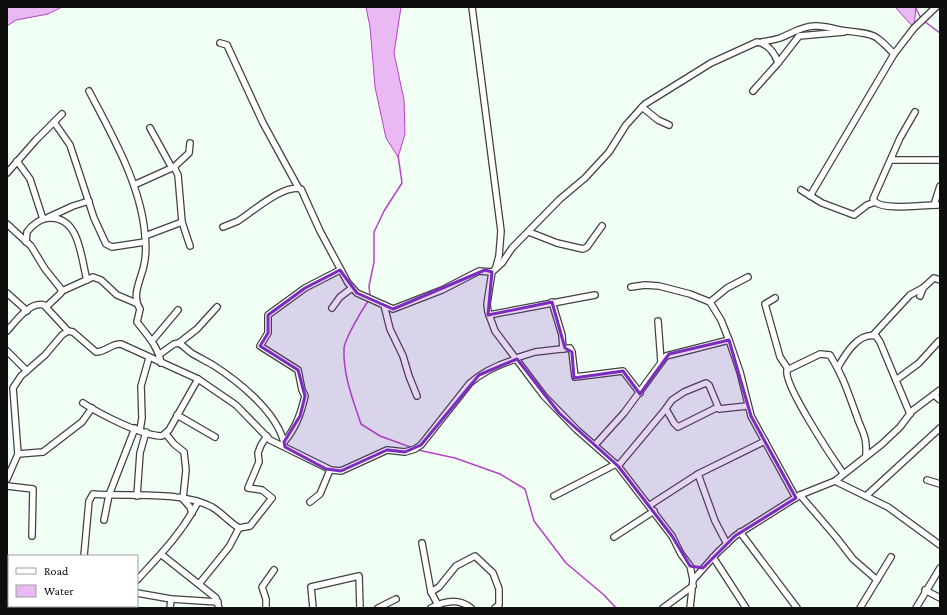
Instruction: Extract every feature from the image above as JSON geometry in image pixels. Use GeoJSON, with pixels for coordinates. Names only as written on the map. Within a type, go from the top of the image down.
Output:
{"type":"FeatureCollection","features":[{"type":"Feature","properties":{"kind":"street"},"geometry":{"type":"LineString","coordinates":[[472,7],[501,231],[499,256],[494,271],[487,304],[489,315],[498,336],[544,396],[577,430],[617,465],[650,505],[672,536],[680,554],[690,566],[693,583],[690,608]]}},
{"type":"Feature","properties":{"kind":"street"},"geometry":{"type":"LineString","coordinates":[[810,196],[894,54],[914,28],[936,7]]}},
{"type":"Feature","properties":{"kind":"street"},"geometry":{"type":"LineString","coordinates":[[494,271],[512,248],[560,199],[585,178],[609,152],[626,125],[642,107],[711,63],[757,42],[781,38],[789,33],[813,26],[848,32]]}},
{"type":"Feature","properties":{"kind":"street"},"geometry":{"type":"LineString","coordinates":[[753,91],[799,36],[862,32],[877,36],[894,54]]}},
{"type":"Feature","properties":{"kind":"street"},"geometry":{"type":"LineString","coordinates":[[220,42],[227,45],[263,123],[298,187],[305,194],[320,231],[340,270],[352,288],[369,299],[393,309],[442,290],[479,271],[494,271]]}},
{"type":"Feature","properties":{"kind":"street"},"geometry":{"type":"LineString","coordinates":[[762,42],[771,50],[778,62]]}},
{"type":"Feature","properties":{"kind":"street"},"geometry":{"type":"LineString","coordinates":[[89,91],[110,130],[134,184],[145,239],[144,266],[138,282],[136,303]]}},
{"type":"Feature","properties":{"kind":"street"},"geometry":{"type":"LineString","coordinates":[[642,107],[658,120],[669,125]]}},
{"type":"Feature","properties":{"kind":"street"},"geometry":{"type":"LineString","coordinates":[[915,112],[900,138],[892,160],[873,199],[878,205],[937,205],[940,186]]}},
{"type":"Feature","properties":{"kind":"street"},"geometry":{"type":"LineString","coordinates":[[7,174],[62,114]]}},
{"type":"Feature","properties":{"kind":"street"},"geometry":{"type":"LineString","coordinates":[[54,122],[70,145],[94,218],[106,244],[112,247],[145,239],[182,222]]}},
{"type":"Feature","properties":{"kind":"street"},"geometry":{"type":"LineString","coordinates":[[150,128],[178,175],[182,222],[190,246]]}},
{"type":"Feature","properties":{"kind":"street"},"geometry":{"type":"LineString","coordinates":[[134,184],[173,167],[190,153],[190,143]]}},
{"type":"Feature","properties":{"kind":"street"},"geometry":{"type":"LineString","coordinates":[[892,160],[940,160]]}},
{"type":"Feature","properties":{"kind":"street"},"geometry":{"type":"LineString","coordinates":[[18,161],[30,179],[45,218]]}},
{"type":"Feature","properties":{"kind":"street"},"geometry":{"type":"LineString","coordinates":[[223,227],[237,221],[284,190],[298,187]]}},
{"type":"Feature","properties":{"kind":"street"},"geometry":{"type":"LineString","coordinates":[[802,190],[810,196],[854,215],[867,205],[875,202]]}},
{"type":"Feature","properties":{"kind":"street"},"geometry":{"type":"LineString","coordinates":[[26,242],[27,232],[31,226],[45,218],[89,201]]}},
{"type":"Feature","properties":{"kind":"street"},"geometry":{"type":"LineString","coordinates":[[45,218],[57,218],[70,226],[78,243],[87,280]]}},
{"type":"Feature","properties":{"kind":"street"},"geometry":{"type":"LineString","coordinates":[[7,224],[31,246],[44,269],[60,286],[62,291]]}},
{"type":"Feature","properties":{"kind":"street"},"geometry":{"type":"LineString","coordinates":[[529,232],[557,243],[583,249],[587,247],[602,226]]}},
{"type":"Feature","properties":{"kind":"street"},"geometry":{"type":"LineString","coordinates":[[285,444],[297,422],[305,396],[302,390],[298,370],[260,346],[268,333],[268,314],[304,288],[340,270]]}},
{"type":"Feature","properties":{"kind":"street"},"geometry":{"type":"LineString","coordinates":[[710,302],[727,288],[748,277]]}},
{"type":"Feature","properties":{"kind":"street"},"geometry":{"type":"LineString","coordinates":[[46,307],[62,291],[87,280],[97,278],[117,295],[136,303],[140,309],[138,322],[160,354],[161,363]]}},
{"type":"Feature","properties":{"kind":"street"},"geometry":{"type":"LineString","coordinates":[[838,367],[852,346],[873,335],[910,295],[923,288],[934,278],[940,280]]}},
{"type":"Feature","properties":{"kind":"street"},"geometry":{"type":"LineString","coordinates":[[631,287],[645,285],[659,286],[690,294],[710,302],[721,320],[729,340],[740,372],[747,406],[751,416],[798,497],[853,559],[877,580]]}},
{"type":"Feature","properties":{"kind":"street"},"geometry":{"type":"LineString","coordinates":[[332,308],[340,297],[352,288]]}},
{"type":"Feature","properties":{"kind":"street"},"geometry":{"type":"LineString","coordinates":[[920,296],[923,288]]}},
{"type":"Feature","properties":{"kind":"street"},"geometry":{"type":"LineString","coordinates":[[7,293],[27,310]]}},
{"type":"Feature","properties":{"kind":"street"},"geometry":{"type":"LineString","coordinates":[[489,315],[595,295]]}},
{"type":"Feature","properties":{"kind":"street"},"geometry":{"type":"LineString","coordinates":[[774,298],[765,304],[780,358],[788,369],[786,372],[789,381],[815,432],[843,473]]}},
{"type":"Feature","properties":{"kind":"street"},"geometry":{"type":"LineString","coordinates":[[552,302],[562,335],[563,349]]}},
{"type":"Feature","properties":{"kind":"street"},"geometry":{"type":"LineString","coordinates":[[7,331],[27,310],[40,304],[46,307],[68,331],[73,332],[96,352],[103,351],[116,344],[121,344],[198,379],[236,405],[270,440],[285,444],[330,470],[341,471],[387,450],[405,452],[415,449],[421,445],[470,383],[479,375],[516,358],[536,352],[563,349],[572,350],[575,377],[623,371],[640,393]]}},
{"type":"Feature","properties":{"kind":"street"},"geometry":{"type":"LineString","coordinates":[[384,305],[390,329],[403,356],[417,396]]}},
{"type":"Feature","properties":{"kind":"street"},"geometry":{"type":"LineString","coordinates":[[160,354],[174,344],[179,343],[197,329],[217,307]]}},
{"type":"Feature","properties":{"kind":"street"},"geometry":{"type":"LineString","coordinates":[[152,341],[178,310]]}},
{"type":"Feature","properties":{"kind":"street"},"geometry":{"type":"LineString","coordinates":[[658,321],[660,362]]}},
{"type":"Feature","properties":{"kind":"street"},"geometry":{"type":"LineString","coordinates":[[7,479],[18,454],[12,390],[18,378],[45,355],[62,335],[68,331]]}},
{"type":"Feature","properties":{"kind":"street"},"geometry":{"type":"LineString","coordinates":[[873,335],[880,342],[910,414]]}},
{"type":"Feature","properties":{"kind":"street"},"geometry":{"type":"LineString","coordinates":[[595,445],[640,393],[660,362],[669,354],[729,340]]}},
{"type":"Feature","properties":{"kind":"street"},"geometry":{"type":"LineString","coordinates":[[896,380],[919,363],[939,341]]}},
{"type":"Feature","properties":{"kind":"street"},"geometry":{"type":"LineString","coordinates":[[179,343],[193,354],[213,365],[254,398],[279,428],[285,444]]}},
{"type":"Feature","properties":{"kind":"street"},"geometry":{"type":"LineString","coordinates":[[7,351],[27,371]]}},
{"type":"Feature","properties":{"kind":"street"},"geometry":{"type":"LineString","coordinates":[[788,369],[824,353],[830,355],[838,367],[847,386],[856,414],[864,431],[866,440],[866,455]]}},
{"type":"Feature","properties":{"kind":"street"},"geometry":{"type":"LineString","coordinates":[[137,496],[140,430],[142,418],[141,386],[149,358]]}},
{"type":"Feature","properties":{"kind":"street"},"geometry":{"type":"LineString","coordinates":[[83,402],[92,408],[140,430],[159,436],[166,434],[198,379]]}},
{"type":"Feature","properties":{"kind":"street"},"geometry":{"type":"LineString","coordinates":[[554,496],[566,488],[617,465],[666,409],[675,396],[706,383],[709,385],[718,407]]}},
{"type":"Feature","properties":{"kind":"street"},"geometry":{"type":"LineString","coordinates":[[663,608],[693,583],[703,568],[713,557],[740,532],[798,497],[835,481],[900,427],[916,408],[940,390]]}},
{"type":"Feature","properties":{"kind":"street"},"geometry":{"type":"LineString","coordinates":[[934,395],[940,400]]}},
{"type":"Feature","properties":{"kind":"street"},"geometry":{"type":"LineString","coordinates":[[666,409],[678,427],[718,407],[720,409],[747,406]]}},
{"type":"Feature","properties":{"kind":"street"},"geometry":{"type":"LineString","coordinates":[[907,407],[916,408]]}},
{"type":"Feature","properties":{"kind":"street"},"geometry":{"type":"LineString","coordinates":[[18,454],[43,452],[82,422],[92,408]]}},
{"type":"Feature","properties":{"kind":"street"},"geometry":{"type":"LineString","coordinates":[[177,415],[215,437]]}},
{"type":"Feature","properties":{"kind":"street"},"geometry":{"type":"LineString","coordinates":[[866,496],[940,428]]}},
{"type":"Feature","properties":{"kind":"street"},"geometry":{"type":"LineString","coordinates":[[104,520],[109,495],[140,430]]}},
{"type":"Feature","properties":{"kind":"street"},"geometry":{"type":"LineString","coordinates":[[166,434],[174,444],[184,452],[186,470],[183,499],[190,507],[192,514]]}},
{"type":"Feature","properties":{"kind":"street"},"geometry":{"type":"LineString","coordinates":[[84,555],[90,496],[93,494],[183,499],[198,502],[213,508],[239,528],[250,526],[272,498],[262,490],[248,488],[259,462],[258,453],[267,436]]}},
{"type":"Feature","properties":{"kind":"street"},"geometry":{"type":"LineString","coordinates":[[650,505],[698,474],[765,441]]}},
{"type":"Feature","properties":{"kind":"street"},"geometry":{"type":"LineString","coordinates":[[310,502],[320,494],[330,470]]}},
{"type":"Feature","properties":{"kind":"street"},"geometry":{"type":"LineString","coordinates":[[698,474],[713,516],[727,544]]}},
{"type":"Feature","properties":{"kind":"street"},"geometry":{"type":"LineString","coordinates":[[927,480],[940,484]]}},
{"type":"Feature","properties":{"kind":"street"},"geometry":{"type":"LineString","coordinates":[[835,481],[888,508],[940,545]]}},
{"type":"Feature","properties":{"kind":"street"},"geometry":{"type":"LineString","coordinates":[[7,486],[33,489],[32,536]]}},
{"type":"Feature","properties":{"kind":"street"},"geometry":{"type":"LineString","coordinates":[[138,579],[162,554],[186,524],[198,502]]}},
{"type":"Feature","properties":{"kind":"street"},"geometry":{"type":"LineString","coordinates":[[614,537],[654,511]]}},
{"type":"Feature","properties":{"kind":"street"},"geometry":{"type":"LineString","coordinates":[[199,584],[229,547],[239,528]]}},
{"type":"Feature","properties":{"kind":"street"},"geometry":{"type":"LineString","coordinates":[[740,532],[797,608]]}},
{"type":"Feature","properties":{"kind":"street"},"geometry":{"type":"LineString","coordinates":[[422,543],[431,592],[438,605]]}},
{"type":"Feature","properties":{"kind":"street"},"geometry":{"type":"LineString","coordinates":[[162,554],[199,584],[218,605]]}},
{"type":"Feature","properties":{"kind":"street"},"geometry":{"type":"LineString","coordinates":[[431,592],[440,587],[456,566],[475,556],[493,573],[499,590],[499,605],[495,608]]}},
{"type":"Feature","properties":{"kind":"street"},"geometry":{"type":"LineString","coordinates":[[713,557],[746,608]]}},
{"type":"Feature","properties":{"kind":"street"},"geometry":{"type":"LineString","coordinates":[[862,607],[891,557]]}},
{"type":"Feature","properties":{"kind":"street"},"geometry":{"type":"LineString","coordinates":[[690,566],[703,568]]}},
{"type":"Feature","properties":{"kind":"street"},"geometry":{"type":"LineString","coordinates":[[916,608],[940,568]]}},
{"type":"Feature","properties":{"kind":"street"},"geometry":{"type":"LineString","coordinates":[[266,608],[266,599],[262,587],[274,570]]}},
{"type":"Feature","properties":{"kind":"street"},"geometry":{"type":"LineString","coordinates":[[313,608],[311,587],[359,576],[360,608]]}},
{"type":"Feature","properties":{"kind":"street"},"geometry":{"type":"LineString","coordinates":[[926,590],[940,598]]}},
{"type":"Feature","properties":{"kind":"street"},"geometry":{"type":"LineString","coordinates":[[138,593],[218,605]]}},
{"type":"Feature","properties":{"kind":"street"},"geometry":{"type":"LineString","coordinates":[[170,608],[171,598]]}},
{"type":"Feature","properties":{"kind":"street"},"geometry":{"type":"LineString","coordinates":[[378,608],[396,600]]}},
{"type":"Feature","properties":{"kind":"street"},"geometry":{"type":"LineString","coordinates":[[431,608],[450,601],[464,602],[471,608]]}},
{"type":"Feature","properties":{"kind":"street"},"geometry":{"type":"LineString","coordinates":[[86,608],[114,608]]}},
{"type":"Feature","properties":{"kind":"highlighted area"},"geometry":{"type":"Polygon","coordinates":[[[340,270],[357,293],[393,309],[485,270],[492,272],[488,315],[552,302],[565,348],[572,352],[574,378],[623,371],[640,394],[669,354],[729,340],[751,416],[796,498],[735,536],[703,568],[690,566],[672,536],[618,466],[559,413],[517,359],[479,375],[421,445],[405,452],[387,450],[341,471],[326,469],[285,447],[284,442],[300,416],[305,396],[298,370],[260,346],[268,333],[268,315],[305,288],[340,270]]]}},
{"type":"Feature","properties":{"kind":"water"},"geometry":{"type":"Polygon","coordinates":[[[7,7],[62,7],[48,14],[16,20],[7,26],[7,7]]]}},
{"type":"Feature","properties":{"kind":"water"},"geometry":{"type":"Polygon","coordinates":[[[366,7],[401,7],[394,53],[404,100],[405,134],[398,157],[386,138],[375,87],[370,27],[366,7]]]}},
{"type":"Feature","properties":{"kind":"water"},"geometry":{"type":"Polygon","coordinates":[[[895,7],[916,7],[914,28],[895,7]]]}},
{"type":"Feature","properties":{"kind":"waterway"},"geometry":{"type":"LineString","coordinates":[[915,7],[921,18]]}},
{"type":"Feature","properties":{"kind":"waterway"},"geometry":{"type":"LineString","coordinates":[[924,21],[940,33]]}},
{"type":"Feature","properties":{"kind":"waterway"},"geometry":{"type":"LineString","coordinates":[[370,296],[369,286],[374,262],[374,232],[384,211],[402,183],[398,155]]}},
{"type":"Feature","properties":{"kind":"waterway"},"geometry":{"type":"LineString","coordinates":[[369,300],[350,332],[344,349],[345,368],[352,397],[361,424],[380,436],[413,448]]}},
{"type":"Feature","properties":{"kind":"waterway"},"geometry":{"type":"LineString","coordinates":[[418,450],[455,458],[500,474],[525,489],[534,521],[566,563],[604,595],[616,608]]}}]}
